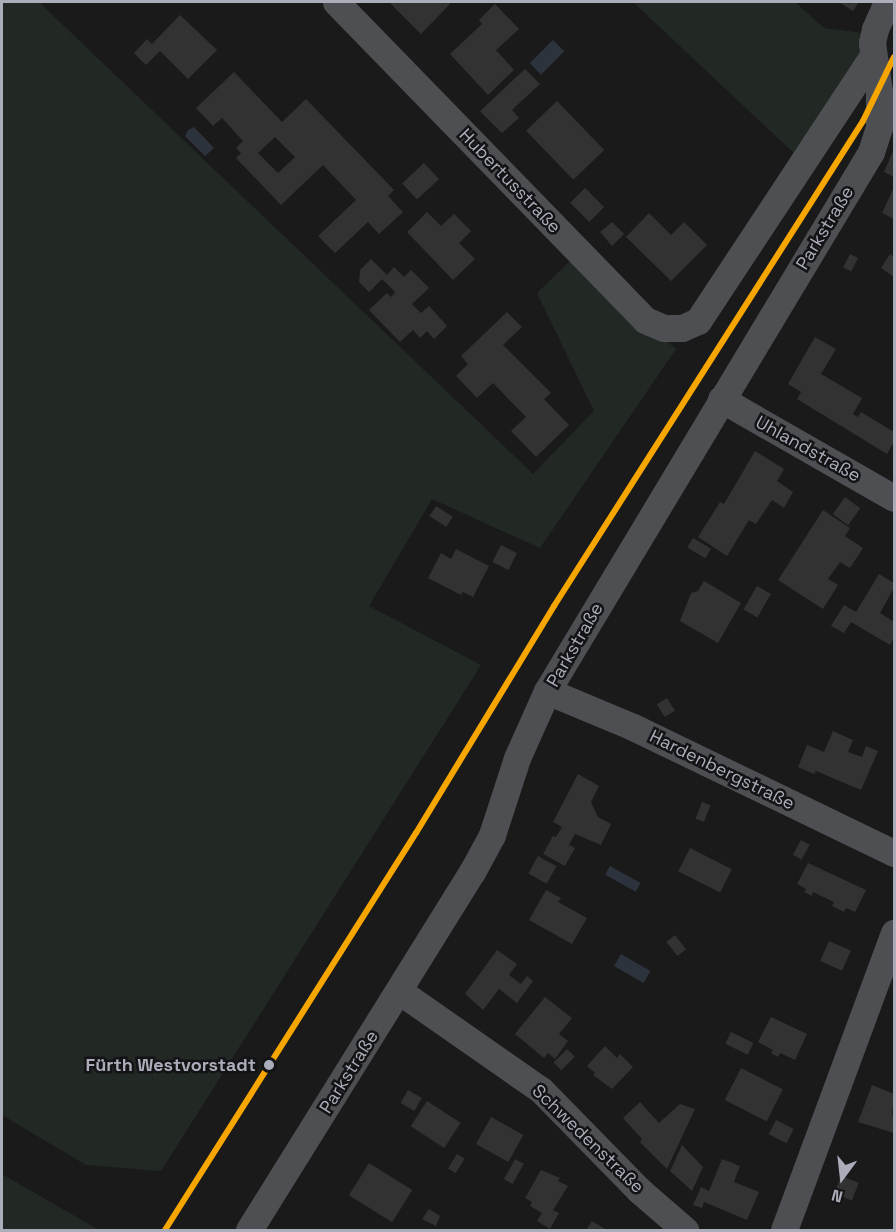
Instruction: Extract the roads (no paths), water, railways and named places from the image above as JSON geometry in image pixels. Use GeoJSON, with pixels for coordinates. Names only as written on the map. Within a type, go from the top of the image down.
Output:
{"type":"FeatureCollection","features":[{"type":"Feature","properties":{"kind":"street","name":"Hubertusstraße"},"geometry":{"type":"LineString","coordinates":[[336,2],[645,320],[664,328],[682,328],[698,321]]}},
{"type":"Feature","properties":{"kind":"street","name":"Parkstraße"},"geometry":{"type":"LineString","coordinates":[[249,1230],[399,991],[492,835],[517,758],[547,691],[871,152],[879,127],[879,91],[873,56],[875,29],[887,2]]}},
{"type":"Feature","properties":{"kind":"street","name":"Parkstraße"},"geometry":{"type":"LineString","coordinates":[[698,321],[873,56]]}},
{"type":"Feature","properties":{"kind":"street","name":"Uhlandstraße"},"geometry":{"type":"LineString","coordinates":[[721,399],[894,498]]}},
{"type":"Feature","properties":{"kind":"street","name":"Hardenbergstraße"},"geometry":{"type":"LineString","coordinates":[[547,691],[633,728],[894,853]]}},
{"type":"Feature","properties":{"kind":"street"},"geometry":{"type":"LineString","coordinates":[[784,1230],[894,933]]}},
{"type":"Feature","properties":{"kind":"street","name":"Schwedenstraße"},"geometry":{"type":"LineString","coordinates":[[399,991],[541,1090],[640,1191],[685,1230]]}},
{"type":"Feature","properties":{"kind":"place","name":"Fürth Westvorstadt"},"geometry":{"type":"Point","coordinates":[269,1065]}}]}
